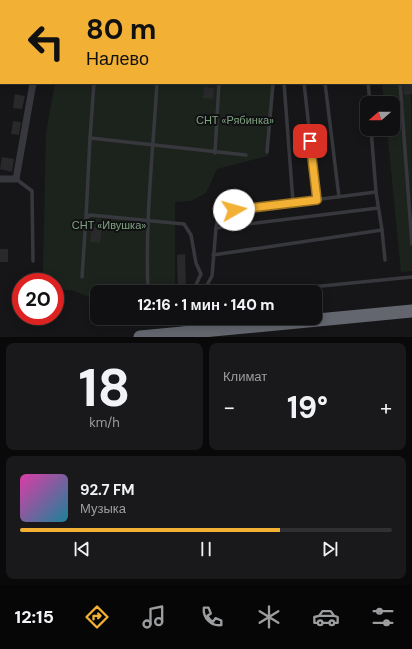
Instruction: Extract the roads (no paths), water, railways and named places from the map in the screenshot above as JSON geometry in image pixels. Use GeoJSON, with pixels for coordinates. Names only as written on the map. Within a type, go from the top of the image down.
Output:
{"type":"FeatureCollection","features":[{"type":"Feature","properties":{"kind":"highway"},"geometry":{"type":"LineString","coordinates":[[140,337],[412,311]]}},
{"type":"Feature","properties":{"kind":"street"},"geometry":{"type":"LineString","coordinates":[[0,179],[16,179],[33,84]]}},
{"type":"Feature","properties":{"kind":"lane"},"geometry":{"type":"LineString","coordinates":[[82,277],[94,84]]}},
{"type":"Feature","properties":{"kind":"lane"},"geometry":{"type":"LineString","coordinates":[[148,285],[146,253],[157,84]]}},
{"type":"Feature","properties":{"kind":"lane"},"geometry":{"type":"LineString","coordinates":[[214,153],[219,84]]}},
{"type":"Feature","properties":{"kind":"lane"},"geometry":{"type":"LineString","coordinates":[[267,152],[273,84]]}},
{"type":"Feature","properties":{"kind":"lane"},"geometry":{"type":"LineString","coordinates":[[284,84],[294,202]]}},
{"type":"Feature","properties":{"kind":"lane"},"geometry":{"type":"LineString","coordinates":[[304,84],[317,200]]}},
{"type":"Feature","properties":{"kind":"lane"},"geometry":{"type":"LineString","coordinates":[[325,84],[339,197]]}},
{"type":"Feature","properties":{"kind":"lane"},"geometry":{"type":"LineString","coordinates":[[368,84],[369,96]]}},
{"type":"Feature","properties":{"kind":"lane"},"geometry":{"type":"LineString","coordinates":[[400,84],[412,244]]}},
{"type":"Feature","properties":{"kind":"lane"},"geometry":{"type":"LineString","coordinates":[[372,136],[376,192],[385,260]]}},
{"type":"Feature","properties":{"kind":"lane"},"geometry":{"type":"LineString","coordinates":[[90,138],[214,153],[246,155]]}},
{"type":"Feature","properties":{"kind":"lane"},"geometry":{"type":"LineString","coordinates":[[16,179],[32,192],[33,262]]}},
{"type":"Feature","properties":{"kind":"lane"},"geometry":{"type":"LineString","coordinates":[[207,285],[212,276],[216,228],[219,212],[376,192]]}},
{"type":"Feature","properties":{"kind":"lane"},"geometry":{"type":"LineString","coordinates":[[216,228],[378,208]]}},
{"type":"Feature","properties":{"kind":"lane"},"geometry":{"type":"LineString","coordinates":[[86,218],[90,215],[184,224],[191,236],[196,263],[201,274],[197,285]]}},
{"type":"Feature","properties":{"kind":"lane"},"geometry":{"type":"LineString","coordinates":[[214,255],[382,230]]}},
{"type":"Feature","properties":{"kind":"lane"},"geometry":{"type":"LineString","coordinates":[[322,286],[412,277]]}},
{"type":"Feature","properties":{"kind":"lane"},"geometry":{"type":"LineString","coordinates":[[182,333],[185,325]]}},
{"type":"Feature","properties":{"kind":"park label","name":"СНТ «Рябинка»"},"geometry":{"type":"Point","coordinates":[235,120]}},
{"type":"Feature","properties":{"kind":"park label","name":"СНТ «Ивушка»"},"geometry":{"type":"Point","coordinates":[109,225]}}]}
